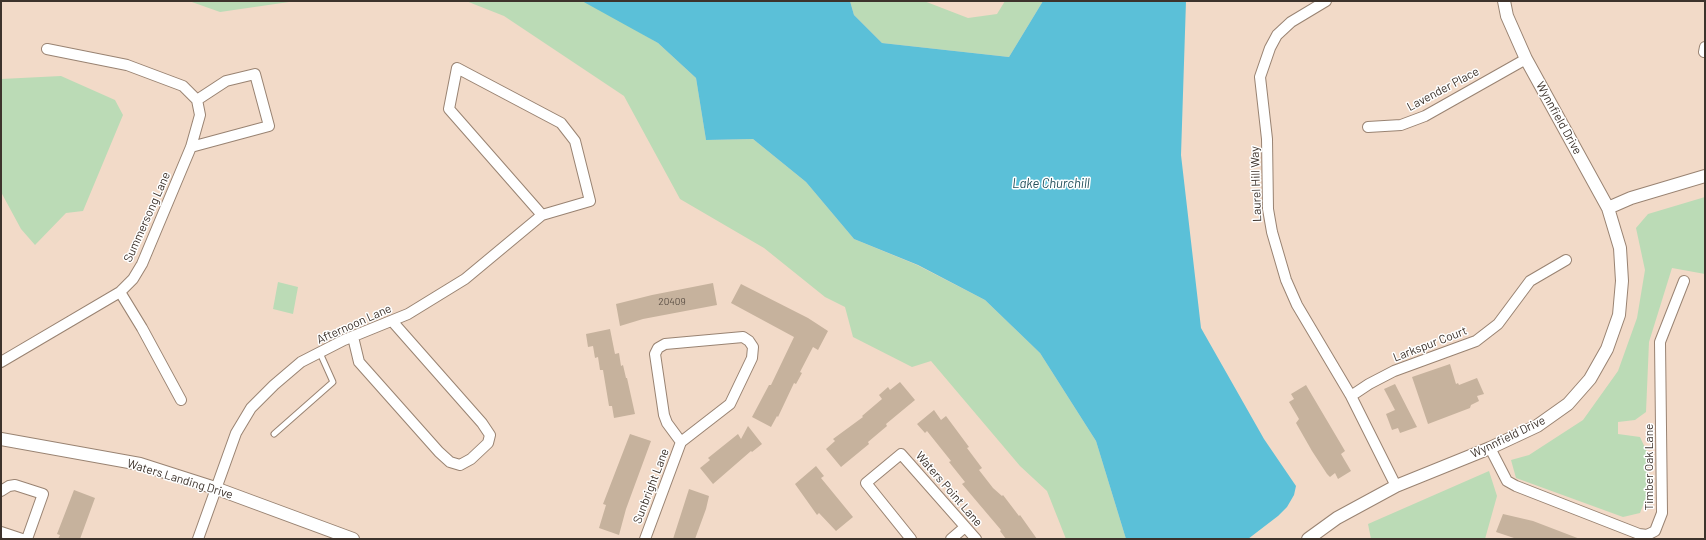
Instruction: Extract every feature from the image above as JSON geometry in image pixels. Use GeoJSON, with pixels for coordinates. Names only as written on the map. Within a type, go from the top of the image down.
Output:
{"type":"FeatureCollection","features":[{"type":"Feature","properties":{"kind":"street","name":"Laurel Hill Way"},"geometry":{"type":"LineString","coordinates":[[1326,1],[1291,22],[1277,35],[1270,48],[1260,77],[1268,139],[1268,209],[1272,232],[1286,280],[1297,305],[1351,396],[1396,486]]}},
{"type":"Feature","properties":{"kind":"street","name":"Wynnfield Drive"},"geometry":{"type":"LineString","coordinates":[[1308,539],[1337,518],[1396,486],[1490,448],[1538,426],[1568,404],[1590,379],[1607,349],[1618,315],[1622,281],[1620,248],[1608,208],[1526,59],[1507,16],[1504,1]]}},
{"type":"Feature","properties":{"kind":"street"},"geometry":{"type":"LineString","coordinates":[[47,49],[127,65],[183,86],[196,100],[226,81],[255,74],[270,126],[192,147]]}},
{"type":"Feature","properties":{"kind":"street","name":"Lavender Place"},"geometry":{"type":"LineString","coordinates":[[1368,128],[1401,125],[1425,116],[1526,59]]}},
{"type":"Feature","properties":{"kind":"street","name":"Afternoon Lane"},"geometry":{"type":"LineString","coordinates":[[198,539],[215,488],[236,433],[251,408],[301,362],[353,337],[408,314],[465,279],[542,215],[590,201],[575,141],[561,123],[456,68],[449,109],[542,215]]}},
{"type":"Feature","properties":{"kind":"street","name":"Summersong Lane"},"geometry":{"type":"LineString","coordinates":[[1,362],[120,292],[134,279],[142,264],[192,147],[200,115],[196,100]]}},
{"type":"Feature","properties":{"kind":"street"},"geometry":{"type":"LineString","coordinates":[[1608,208],[1631,198],[1705,176]]}},
{"type":"Feature","properties":{"kind":"street","name":"Larkspur Court"},"geometry":{"type":"LineString","coordinates":[[1351,396],[1369,384],[1394,372],[1476,341],[1498,324],[1530,281],[1566,260]]}},
{"type":"Feature","properties":{"kind":"street","name":"Timber Oak Lane"},"geometry":{"type":"LineString","coordinates":[[1490,448],[1507,481],[1516,486],[1638,534],[1647,535],[1655,531],[1662,512],[1660,342],[1684,281]]}},
{"type":"Feature","properties":{"kind":"street"},"geometry":{"type":"LineString","coordinates":[[120,292],[142,328],[181,400]]}},
{"type":"Feature","properties":{"kind":"street"},"geometry":{"type":"LineString","coordinates":[[353,337],[359,362],[439,452],[450,462],[460,465],[471,459],[488,443],[490,435],[482,423],[392,321]]}},
{"type":"Feature","properties":{"kind":"street","name":"Sunbright Lane"},"geometry":{"type":"LineString","coordinates":[[645,539],[681,442],[730,404],[752,358],[753,347],[749,341],[742,338],[665,344],[658,348],[655,354],[664,415],[667,423],[681,442]]}},
{"type":"Feature","properties":{"kind":"street","name":"Waters Landing Drive"},"geometry":{"type":"LineString","coordinates":[[1,439],[140,464],[215,488],[353,539]]}},
{"type":"Feature","properties":{"kind":"street","name":"Waters Point Lane"},"geometry":{"type":"LineString","coordinates":[[911,539],[866,483],[901,454],[976,539]]}},
{"type":"Feature","properties":{"kind":"street"},"geometry":{"type":"LineString","coordinates":[[1,491],[9,486],[15,485],[43,494],[27,539]]}},
{"type":"Feature","properties":{"kind":"street"},"geometry":{"type":"LineString","coordinates":[[951,539],[965,527]]}},
{"type":"Feature","properties":{"kind":"street"},"geometry":{"type":"LineString","coordinates":[[1,532],[22,539]]}},
{"type":"Feature","properties":{"kind":"lane"},"geometry":{"type":"LineString","coordinates":[[274,434],[333,382],[320,353]]}},
{"type":"Feature","properties":{"kind":"green space"},"geometry":{"type":"Polygon","coordinates":[[[189,1],[296,1],[220,12],[189,1]]]}},
{"type":"Feature","properties":{"kind":"green space"},"geometry":{"type":"Polygon","coordinates":[[[466,1],[586,1],[658,43],[696,78],[706,140],[753,139],[806,182],[854,239],[917,265],[985,300],[1040,353],[1096,441],[1126,539],[1066,539],[1047,491],[1020,466],[931,361],[912,367],[853,337],[845,307],[825,297],[764,248],[680,199],[624,96],[504,16],[466,1]]]}},
{"type":"Feature","properties":{"kind":"green space"},"geometry":{"type":"Polygon","coordinates":[[[850,1],[924,1],[968,18],[997,14],[1005,1],[1043,1],[1009,57],[882,43],[854,15],[850,1]]]}},
{"type":"Feature","properties":{"kind":"green space"},"geometry":{"type":"Polygon","coordinates":[[[61,76],[115,100],[123,115],[83,211],[66,213],[35,245],[21,229],[1,192],[1,79],[61,76]]]}},
{"type":"Feature","properties":{"kind":"green space"},"geometry":{"type":"Polygon","coordinates":[[[1705,197],[1705,274],[1672,268],[1649,342],[1646,412],[1635,420],[1618,422],[1618,434],[1640,437],[1648,454],[1646,498],[1640,513],[1623,517],[1516,478],[1511,460],[1529,455],[1583,420],[1618,371],[1637,318],[1645,270],[1636,228],[1648,214],[1705,197]]]}},
{"type":"Feature","properties":{"kind":"green space"},"geometry":{"type":"Polygon","coordinates":[[[278,282],[298,287],[293,314],[273,309],[278,282]]]}},
{"type":"Feature","properties":{"kind":"green space"},"geometry":{"type":"Polygon","coordinates":[[[1489,471],[1497,496],[1485,539],[1371,539],[1368,524],[1489,471]]]}},
{"type":"Feature","properties":{"kind":"water","name":"Lake Churchill"},"geometry":{"type":"Polygon","coordinates":[[[582,1],[850,1],[854,15],[882,43],[1009,57],[1043,1],[1186,1],[1181,155],[1201,328],[1264,439],[1296,486],[1294,495],[1287,507],[1278,516],[1248,539],[1126,539],[1096,441],[1040,353],[985,300],[918,265],[854,239],[806,182],[753,139],[706,140],[696,78],[658,43],[582,1]]]}},
{"type":"Feature","properties":{"kind":"building"},"geometry":{"type":"Polygon","coordinates":[[[713,283],[717,305],[643,319],[620,326],[616,304],[713,283]]]}},
{"type":"Feature","properties":{"kind":"building"},"geometry":{"type":"Polygon","coordinates":[[[741,284],[808,318],[828,331],[818,350],[813,347],[800,372],[802,373],[796,384],[794,383],[778,417],[777,416],[771,427],[752,417],[769,385],[771,385],[794,337],[731,303],[741,284]]]}},
{"type":"Feature","properties":{"kind":"building"},"geometry":{"type":"Polygon","coordinates":[[[610,329],[615,354],[619,353],[621,366],[623,365],[627,378],[635,414],[614,418],[612,406],[609,406],[603,370],[600,370],[598,357],[595,358],[593,346],[588,347],[586,334],[610,329]]]}},
{"type":"Feature","properties":{"kind":"building"},"geometry":{"type":"Polygon","coordinates":[[[1450,364],[1456,384],[1458,383],[1459,385],[1477,378],[1484,394],[1477,396],[1479,401],[1471,405],[1470,408],[1428,424],[1412,377],[1450,364]]]}},
{"type":"Feature","properties":{"kind":"building"},"geometry":{"type":"Polygon","coordinates":[[[900,382],[915,400],[886,424],[887,426],[868,442],[869,444],[841,467],[826,449],[835,441],[833,439],[863,417],[862,416],[882,399],[879,395],[888,387],[890,390],[900,382]]]}},
{"type":"Feature","properties":{"kind":"building"},"geometry":{"type":"Polygon","coordinates":[[[1395,384],[1417,427],[1400,433],[1398,428],[1392,430],[1386,414],[1395,410],[1384,389],[1395,384]]]}},
{"type":"Feature","properties":{"kind":"building"},"geometry":{"type":"Polygon","coordinates":[[[1306,385],[1345,451],[1341,454],[1351,471],[1338,479],[1335,473],[1330,477],[1327,474],[1296,423],[1299,419],[1289,402],[1294,399],[1291,394],[1306,385]]]}},
{"type":"Feature","properties":{"kind":"building"},"geometry":{"type":"Polygon","coordinates":[[[934,410],[941,420],[946,416],[969,447],[967,448],[982,468],[979,470],[993,488],[1002,496],[1003,495],[1019,516],[1020,515],[1037,539],[1006,539],[1000,531],[1001,530],[962,484],[965,482],[949,462],[951,461],[927,431],[925,433],[917,424],[934,410]]]}},
{"type":"Feature","properties":{"kind":"building"},"geometry":{"type":"Polygon","coordinates":[[[748,426],[762,444],[752,452],[751,451],[713,484],[700,468],[710,460],[708,458],[738,434],[741,439],[748,426]]]}},
{"type":"Feature","properties":{"kind":"building"},"geometry":{"type":"Polygon","coordinates":[[[630,434],[651,441],[626,509],[619,535],[599,528],[606,505],[603,504],[630,434]]]}},
{"type":"Feature","properties":{"kind":"building"},"geometry":{"type":"Polygon","coordinates":[[[816,466],[824,476],[821,478],[853,517],[836,531],[819,513],[817,515],[795,484],[816,466]]]}},
{"type":"Feature","properties":{"kind":"building"},"geometry":{"type":"Polygon","coordinates":[[[689,489],[709,496],[706,509],[695,539],[673,539],[689,489]]]}},
{"type":"Feature","properties":{"kind":"building"},"geometry":{"type":"Polygon","coordinates":[[[74,490],[95,498],[80,539],[58,539],[60,535],[57,534],[74,490]]]}},
{"type":"Feature","properties":{"kind":"building"},"geometry":{"type":"Polygon","coordinates":[[[1503,514],[1533,521],[1580,539],[1517,539],[1496,532],[1503,514]]]}}]}
